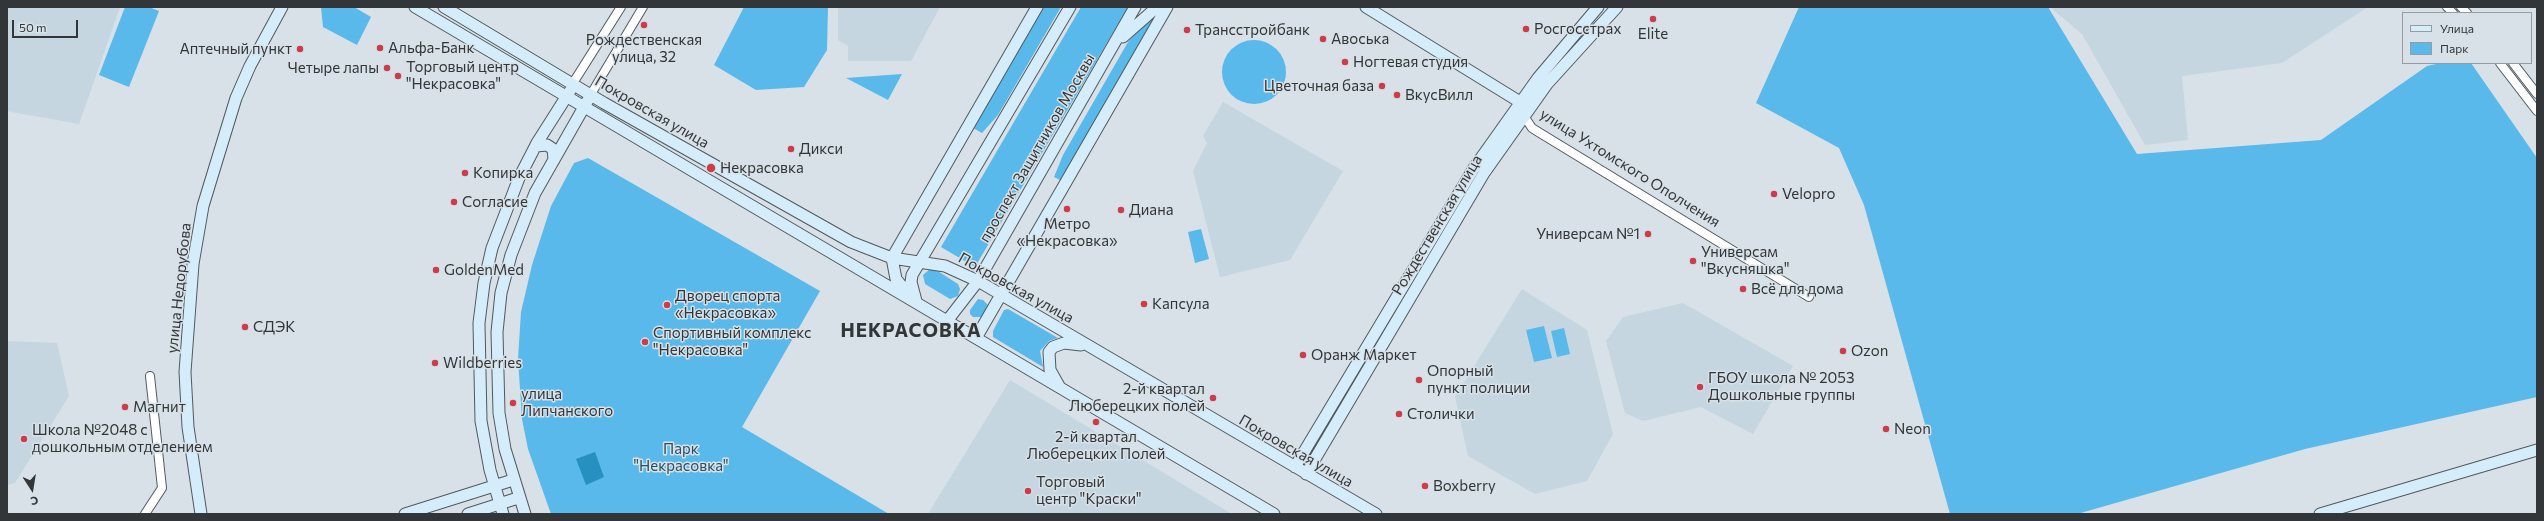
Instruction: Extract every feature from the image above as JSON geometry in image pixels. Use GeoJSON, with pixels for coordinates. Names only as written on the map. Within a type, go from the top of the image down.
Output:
{"type":"FeatureCollection","features":[{"type":"Feature","properties":{"kind":"street","name":"улица Недорубова"},"geometry":{"type":"LineString","coordinates":[[201,514],[188,427],[185,372],[193,264],[203,206],[236,98],[250,66],[282,7]]}},
{"type":"Feature","properties":{"kind":"street","name":"Покровская улица"},"geometry":{"type":"LineString","coordinates":[[415,7],[586,106],[861,271],[916,301],[1268,513]]}},
{"type":"Feature","properties":{"kind":"street","name":"Покровская улица"},"geometry":{"type":"LineString","coordinates":[[444,7],[591,94],[850,242],[892,258],[922,261],[945,266],[978,281],[1001,296],[1376,514]]}},
{"type":"Feature","properties":{"kind":"street"},"geometry":{"type":"LineString","coordinates":[[502,509],[494,486],[481,421],[479,392],[479,323],[484,283],[495,241],[519,178],[536,146],[567,96],[573,83],[621,7]]}},
{"type":"Feature","properties":{"kind":"street"},"geometry":{"type":"LineString","coordinates":[[916,301],[901,287],[896,279],[892,258],[1037,7]]}},
{"type":"Feature","properties":{"kind":"street","name":"проспект Защитников Москвы"},"geometry":{"type":"LineString","coordinates":[[947,321],[978,281],[1135,7]]}},
{"type":"Feature","properties":{"kind":"street"},"geometry":{"type":"LineString","coordinates":[[1110,51],[1135,24],[1157,7]]}},
{"type":"Feature","properties":{"kind":"street"},"geometry":{"type":"LineString","coordinates":[[976,338],[1167,7]]}},
{"type":"Feature","properties":{"kind":"street"},"geometry":{"type":"LineString","coordinates":[[1366,7],[1520,102]]}},
{"type":"Feature","properties":{"kind":"street","name":"Рождественская улица"},"geometry":{"type":"LineString","coordinates":[[1295,467],[1441,221],[1520,102],[1598,7]]}},
{"type":"Feature","properties":{"kind":"street","name":"Рождественская улица"},"geometry":{"type":"LineString","coordinates":[[1306,474],[1484,173],[1547,84],[1616,7]]}},
{"type":"Feature","properties":{"kind":"street"},"geometry":{"type":"LineString","coordinates":[[525,514],[512,480],[505,450],[497,382],[497,332],[501,293],[511,255],[530,206],[554,160],[586,106],[591,94],[641,8]]}},
{"type":"Feature","properties":{"kind":"street"},"geometry":{"type":"LineString","coordinates":[[916,301],[911,282],[912,275],[922,261],[1068,10]]}},
{"type":"Feature","properties":{"kind":"street"},"geometry":{"type":"LineString","coordinates":[[2501,64],[2537,111]]}},
{"type":"Feature","properties":{"kind":"street"},"geometry":{"type":"LineString","coordinates":[[2514,64],[2537,94]]}},
{"type":"Feature","properties":{"kind":"street","name":"улица Ухтомского Ополчения"},"geometry":{"type":"LineString","coordinates":[[1520,102],[1524,108],[1524,116],[1536,131],[1809,296]]}},
{"type":"Feature","properties":{"kind":"street"},"geometry":{"type":"LineString","coordinates":[[536,146],[547,145],[552,149],[554,160]]}},
{"type":"Feature","properties":{"kind":"street"},"geometry":{"type":"LineString","coordinates":[[1064,391],[1056,382],[1050,370],[1050,352],[1053,347],[1064,343],[1090,348]]}},
{"type":"Feature","properties":{"kind":"street"},"geometry":{"type":"LineString","coordinates":[[145,514],[162,488],[150,376]]}},
{"type":"Feature","properties":{"kind":"street"},"geometry":{"type":"LineString","coordinates":[[2320,514],[2537,450]]}},
{"type":"Feature","properties":{"kind":"street"},"geometry":{"type":"LineString","coordinates":[[405,514],[512,480]]}},
{"type":"Feature","properties":{"kind":"street"},"geometry":{"type":"LineString","coordinates":[[468,514],[502,509],[518,498]]}},
{"type":"Feature","properties":{"kind":"shaded area"},"geometry":{"type":"Polygon","coordinates":[[[7,7],[120,7],[79,124],[7,111],[7,7]]]}},
{"type":"Feature","properties":{"kind":"shaded area"},"geometry":{"type":"Polygon","coordinates":[[[838,7],[940,7],[911,61],[848,61],[848,46],[838,40],[838,7]]]}},
{"type":"Feature","properties":{"kind":"shaded area"},"geometry":{"type":"Polygon","coordinates":[[[2050,7],[2368,7],[2282,63],[2182,76],[2188,140],[2145,145],[2082,34],[2050,7]]]}},
{"type":"Feature","properties":{"kind":"shaded area"},"geometry":{"type":"Polygon","coordinates":[[[1223,102],[1343,171],[1290,260],[1220,277],[1193,171],[1207,143],[1203,136],[1223,102]]]}},
{"type":"Feature","properties":{"kind":"shaded area"},"geometry":{"type":"Polygon","coordinates":[[[1522,289],[1587,330],[1613,434],[1587,481],[1535,494],[1468,456],[1455,397],[1522,289]]]}},
{"type":"Feature","properties":{"kind":"shaded area","name":"ГБОУ школа № 2053 Дошкольные группы"},"geometry":{"type":"Polygon","coordinates":[[[1683,303],[1793,366],[1753,434],[1701,407],[1643,421],[1625,413],[1606,341],[1623,317],[1683,303]]]}},
{"type":"Feature","properties":{"kind":"shaded area","name":"Школа №2048 с дошкольным отделением"},"geometry":{"type":"Polygon","coordinates":[[[7,341],[57,343],[69,396],[15,483],[7,485],[7,341]]]}},
{"type":"Feature","properties":{"kind":"shaded area"},"geometry":{"type":"Polygon","coordinates":[[[1010,380],[1232,514],[928,514],[1010,380]]]}},
{"type":"Feature","properties":{"kind":"shaded area"},"geometry":{"type":"Polygon","coordinates":[[[595,452],[604,477],[586,485],[576,459],[595,452]]]}},
{"type":"Feature","properties":{"kind":"green space"},"geometry":{"type":"Polygon","coordinates":[[[125,7],[149,7],[159,11],[129,87],[99,75],[125,7]]]}},
{"type":"Feature","properties":{"kind":"green space"},"geometry":{"type":"Polygon","coordinates":[[[321,7],[354,7],[371,17],[357,45],[323,27],[321,7]]]}},
{"type":"Feature","properties":{"kind":"green space"},"geometry":{"type":"Polygon","coordinates":[[[744,7],[828,7],[827,50],[804,87],[756,90],[714,65],[744,7]]]}},
{"type":"Feature","properties":{"kind":"green space"},"geometry":{"type":"Polygon","coordinates":[[[1042,7],[1061,7],[998,115],[982,133],[973,128],[1042,7]]]}},
{"type":"Feature","properties":{"kind":"green space"},"geometry":{"type":"Polygon","coordinates":[[[1081,7],[1128,7],[975,267],[941,247],[1081,7]]]}},
{"type":"Feature","properties":{"kind":"green space"},"geometry":{"type":"Polygon","coordinates":[[[1799,7],[2048,7],[2137,154],[2321,140],[2427,66],[2436,64],[2472,64],[2537,158],[2537,397],[2305,449],[2077,514],[1950,514],[1864,205],[1839,148],[1756,103],[1799,7]]]}},
{"type":"Feature","properties":{"kind":"green space"},"geometry":{"type":"Polygon","coordinates":[[[1160,13],[1062,181],[1054,177],[1063,155],[1128,42],[1139,29],[1160,13]]]}},
{"type":"Feature","properties":{"kind":"green space"},"geometry":{"type":"Polygon","coordinates":[[[1254,40],[1272,46],[1280,54],[1286,72],[1280,90],[1272,98],[1254,104],[1236,98],[1228,90],[1222,72],[1228,54],[1236,46],[1254,40]]]}},
{"type":"Feature","properties":{"kind":"green space"},"geometry":{"type":"Polygon","coordinates":[[[902,74],[888,100],[846,78],[902,74]]]}},
{"type":"Feature","properties":{"kind":"green space","name":"Дворец спорта «Некрасовка»"},"geometry":{"type":"Polygon","coordinates":[[[588,158],[820,291],[742,427],[889,514],[551,514],[528,449],[522,419],[518,359],[521,312],[532,265],[551,206],[574,163],[588,158]]]}},
{"type":"Feature","properties":{"kind":"green space"},"geometry":{"type":"Polygon","coordinates":[[[1201,229],[1209,259],[1195,263],[1188,232],[1201,229]]]}},
{"type":"Feature","properties":{"kind":"green space"},"geometry":{"type":"Polygon","coordinates":[[[930,269],[936,270],[958,284],[960,289],[958,296],[950,299],[925,284],[923,275],[930,269]]]}},
{"type":"Feature","properties":{"kind":"green space"},"geometry":{"type":"Polygon","coordinates":[[[978,299],[983,300],[988,305],[982,317],[973,317],[970,314],[970,310],[978,299]]]}},
{"type":"Feature","properties":{"kind":"green space"},"geometry":{"type":"Polygon","coordinates":[[[1008,309],[1058,338],[1049,341],[1040,351],[1043,367],[993,337],[993,331],[1004,310],[1008,309]]]}},
{"type":"Feature","properties":{"kind":"green space"},"geometry":{"type":"Polygon","coordinates":[[[1544,326],[1552,358],[1534,362],[1526,330],[1544,326]]]}},
{"type":"Feature","properties":{"kind":"green space"},"geometry":{"type":"Polygon","coordinates":[[[1564,328],[1570,354],[1557,357],[1551,331],[1564,328]]]}},
{"type":"Feature","properties":{"kind":"place","name":"Elite"},"geometry":{"type":"Point","coordinates":[1653,19]}},
{"type":"Feature","properties":{"kind":"place","name":"Рождественская улица, 32"},"geometry":{"type":"Point","coordinates":[644,25]}},
{"type":"Feature","properties":{"kind":"place","name":"Росгосстрах"},"geometry":{"type":"Point","coordinates":[1526,29]}},
{"type":"Feature","properties":{"kind":"place","name":"Трансстройбанк"},"geometry":{"type":"Point","coordinates":[1187,30]}},
{"type":"Feature","properties":{"kind":"place","name":"Авоська"},"geometry":{"type":"Point","coordinates":[1323,39]}},
{"type":"Feature","properties":{"kind":"place","name":"Альфа-Банк"},"geometry":{"type":"Point","coordinates":[380,48]}},
{"type":"Feature","properties":{"kind":"place","name":"Аптечный пункт"},"geometry":{"type":"Point","coordinates":[300,49]}},
{"type":"Feature","properties":{"kind":"place","name":"Ногтевая студия"},"geometry":{"type":"Point","coordinates":[1345,62]}},
{"type":"Feature","properties":{"kind":"place","name":"Четыре лапы"},"geometry":{"type":"Point","coordinates":[387,68]}},
{"type":"Feature","properties":{"kind":"place","name":"Торговый центр \"Некрасовка\""},"geometry":{"type":"Point","coordinates":[398,76]}},
{"type":"Feature","properties":{"kind":"place","name":"Цветочная база"},"geometry":{"type":"Point","coordinates":[1382,86]}},
{"type":"Feature","properties":{"kind":"place","name":"ВкусВилл"},"geometry":{"type":"Point","coordinates":[1397,95]}},
{"type":"Feature","properties":{"kind":"place","name":"Дикси"},"geometry":{"type":"Point","coordinates":[791,149]}},
{"type":"Feature","properties":{"kind":"place","name":"Некрасовка"},"geometry":{"type":"Point","coordinates":[711,168]}},
{"type":"Feature","properties":{"kind":"place","name":"Копирка"},"geometry":{"type":"Point","coordinates":[465,173]}},
{"type":"Feature","properties":{"kind":"place","name":"Velopro"},"geometry":{"type":"Point","coordinates":[1774,194]}},
{"type":"Feature","properties":{"kind":"place","name":"Согласие"},"geometry":{"type":"Point","coordinates":[454,202]}},
{"type":"Feature","properties":{"kind":"place","name":"Метро «Некрасовка»"},"geometry":{"type":"Point","coordinates":[1067,209]}},
{"type":"Feature","properties":{"kind":"place","name":"Диана"},"geometry":{"type":"Point","coordinates":[1121,210]}},
{"type":"Feature","properties":{"kind":"place","name":"Универсам №1"},"geometry":{"type":"Point","coordinates":[1648,234]}},
{"type":"Feature","properties":{"kind":"place","name":"Универсам \"Вкусняшка\""},"geometry":{"type":"Point","coordinates":[1693,261]}},
{"type":"Feature","properties":{"kind":"place","name":"GoldenMed"},"geometry":{"type":"Point","coordinates":[436,270]}},
{"type":"Feature","properties":{"kind":"place","name":"Всё для дома"},"geometry":{"type":"Point","coordinates":[1743,289]}},
{"type":"Feature","properties":{"kind":"place","name":"Капсула"},"geometry":{"type":"Point","coordinates":[1144,304]}},
{"type":"Feature","properties":{"kind":"place","name":"Дворец спорта «Некрасовка»"},"geometry":{"type":"Point","coordinates":[667,305]}},
{"type":"Feature","properties":{"kind":"place","name":"СДЭК"},"geometry":{"type":"Point","coordinates":[245,327]}},
{"type":"Feature","properties":{"kind":"place","name":"Спортивный комплекс \"Некрасовка\""},"geometry":{"type":"Point","coordinates":[645,342]}},
{"type":"Feature","properties":{"kind":"place","name":"Ozon"},"geometry":{"type":"Point","coordinates":[1843,351]}},
{"type":"Feature","properties":{"kind":"place","name":"Оранж Маркет"},"geometry":{"type":"Point","coordinates":[1303,355]}},
{"type":"Feature","properties":{"kind":"place","name":"Wildberries"},"geometry":{"type":"Point","coordinates":[435,363]}},
{"type":"Feature","properties":{"kind":"place","name":"Опорный пункт полиции"},"geometry":{"type":"Point","coordinates":[1419,380]}},
{"type":"Feature","properties":{"kind":"place","name":"ГБОУ школа № 2053 Дошкольные группы"},"geometry":{"type":"Point","coordinates":[1700,387]}},
{"type":"Feature","properties":{"kind":"place","name":"2-й квартал Люберецких полей"},"geometry":{"type":"Point","coordinates":[1213,398]}},
{"type":"Feature","properties":{"kind":"place","name":"улица Липчанского"},"geometry":{"type":"Point","coordinates":[513,403]}},
{"type":"Feature","properties":{"kind":"place","name":"Магнит"},"geometry":{"type":"Point","coordinates":[125,407]}},
{"type":"Feature","properties":{"kind":"place","name":"Столички"},"geometry":{"type":"Point","coordinates":[1399,414]}},
{"type":"Feature","properties":{"kind":"place","name":"2-й квартал Люберецких Полей"},"geometry":{"type":"Point","coordinates":[1096,422]}},
{"type":"Feature","properties":{"kind":"place","name":"Neon"},"geometry":{"type":"Point","coordinates":[1886,429]}},
{"type":"Feature","properties":{"kind":"place","name":"Школа №2048 с дошкольным отделением"},"geometry":{"type":"Point","coordinates":[24,439]}},
{"type":"Feature","properties":{"kind":"place","name":"Boxberry"},"geometry":{"type":"Point","coordinates":[1425,486]}},
{"type":"Feature","properties":{"kind":"place","name":"Торговый центр \"Краски\""},"geometry":{"type":"Point","coordinates":[1028,491]}},
{"type":"Feature","properties":{"kind":"district","name":"НЕКРАСОВКА"},"geometry":{"type":"Point","coordinates":[911,331]}},
{"type":"Feature","properties":{"kind":"park label","name":"Парк \"Некрасовка\""},"geometry":{"type":"Point","coordinates":[681,458]}}]}
